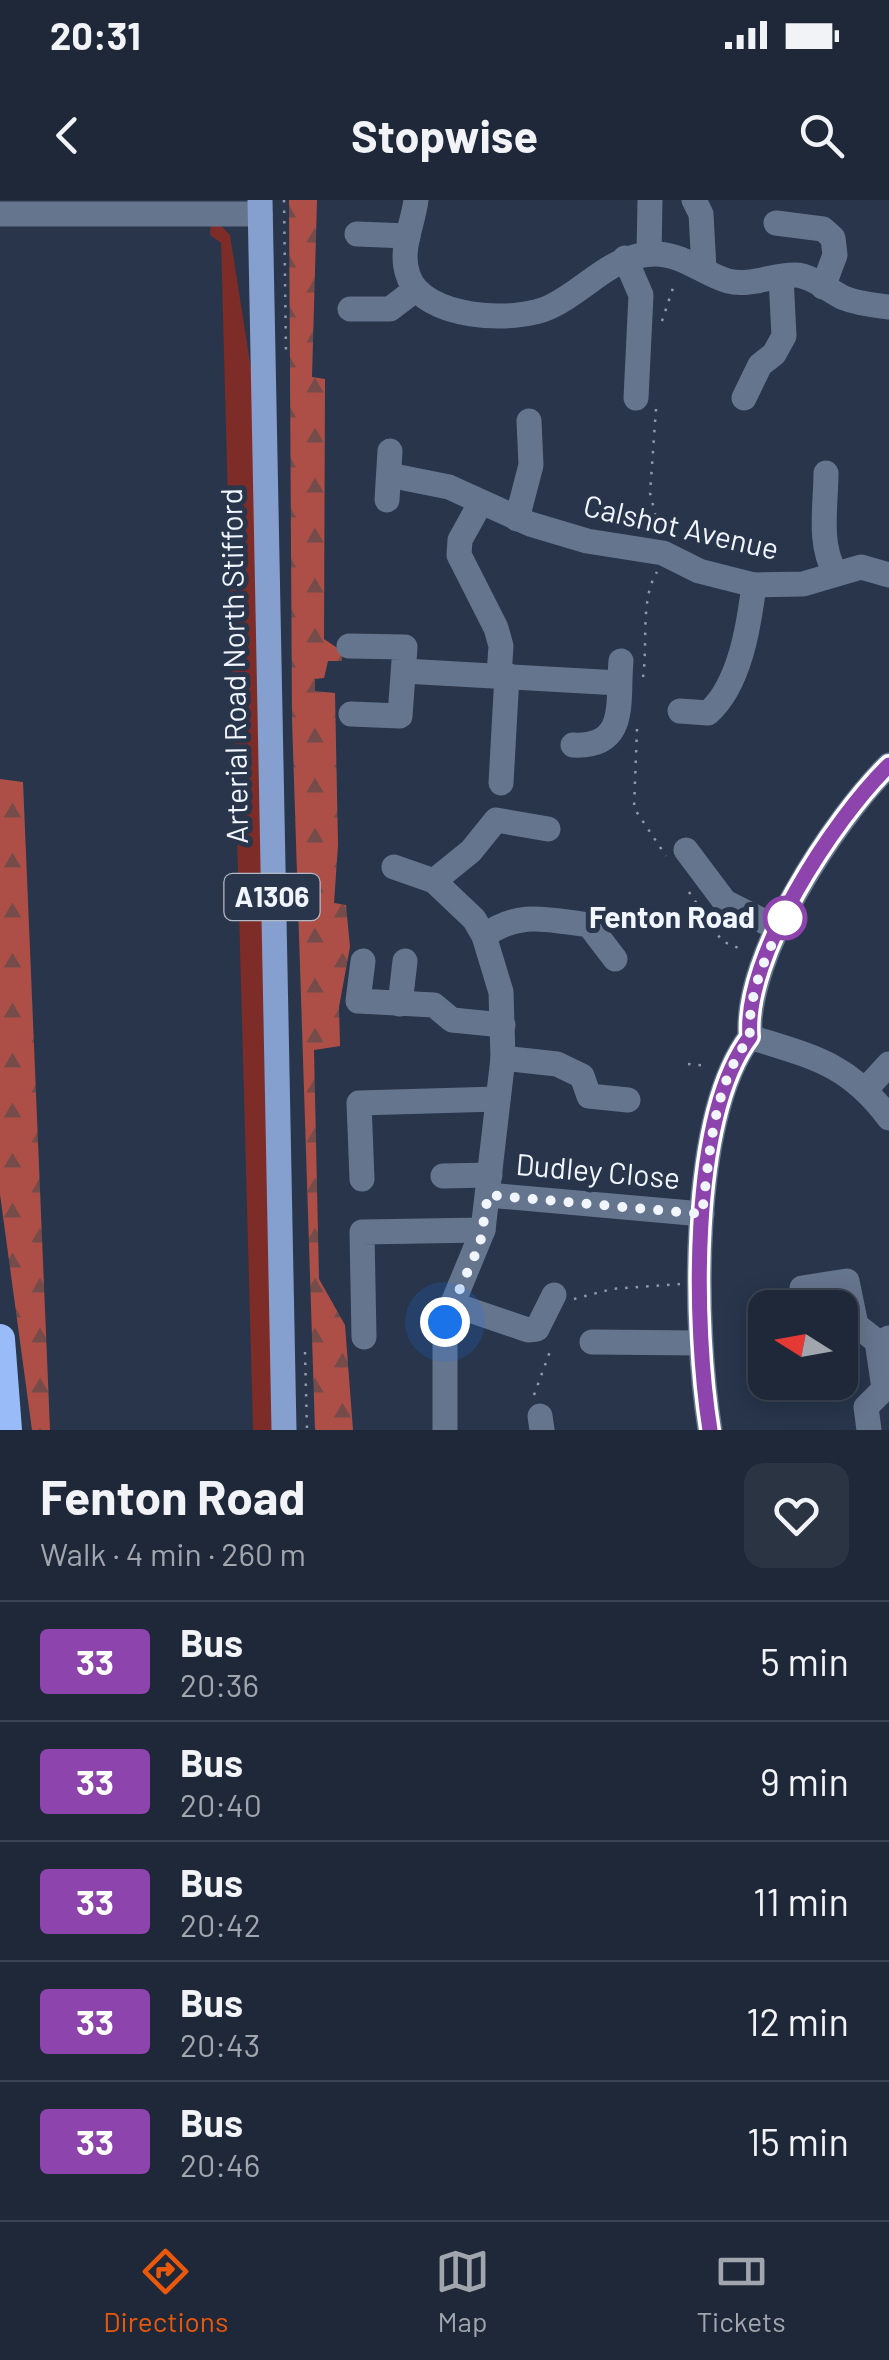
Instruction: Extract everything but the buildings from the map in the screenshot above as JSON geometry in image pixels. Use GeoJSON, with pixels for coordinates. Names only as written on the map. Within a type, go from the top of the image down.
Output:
{"type":"FeatureCollection","features":[{"type":"Feature","properties":{"kind":"highway"},"geometry":{"type":"LineString","coordinates":[[0,1339],[8,1430]]}},
{"type":"Feature","properties":{"kind":"main road","name":"Arterial Road North Stifford"},"geometry":{"type":"LineString","coordinates":[[260,207],[284,1430]]}},
{"type":"Feature","properties":{"kind":"street"},"geometry":{"type":"LineString","coordinates":[[416,200],[404,257],[415,290],[428,302],[446,310],[516,316],[552,306],[637,256],[665,254],[692,270],[734,282],[802,276],[854,301],[889,307]]}},
{"type":"Feature","properties":{"kind":"street"},"geometry":{"type":"LineString","coordinates":[[636,398],[641,295],[637,256],[650,200]]}},
{"type":"Feature","properties":{"kind":"street"},"geometry":{"type":"LineString","coordinates":[[692,270],[701,214],[694,200]]}},
{"type":"Feature","properties":{"kind":"street"},"geometry":{"type":"LineString","coordinates":[[0,214],[260,207]]}},
{"type":"Feature","properties":{"kind":"street"},"geometry":{"type":"LineString","coordinates":[[776,223],[823,229],[833,238],[835,255],[824,286]]}},
{"type":"Feature","properties":{"kind":"street"},"geometry":{"type":"LineString","coordinates":[[356,234],[408,236]]}},
{"type":"Feature","properties":{"kind":"street"},"geometry":{"type":"LineString","coordinates":[[744,398],[760,365],[774,354],[784,336],[781,277]]}},
{"type":"Feature","properties":{"kind":"street"},"geometry":{"type":"LineString","coordinates":[[350,309],[390,309],[415,290]]}},
{"type":"Feature","properties":{"kind":"street"},"geometry":{"type":"LineString","coordinates":[[517,520],[531,465],[528,421]]}},
{"type":"Feature","properties":{"kind":"street"},"geometry":{"type":"LineString","coordinates":[[826,473],[826,558],[835,572]]}},
{"type":"Feature","properties":{"kind":"street","name":"Calshot Avenue"},"geometry":{"type":"LineString","coordinates":[[389,475],[449,487],[517,520],[587,541],[663,552],[699,571],[754,585],[803,584],[861,567],[889,575]]}},
{"type":"Feature","properties":{"kind":"street"},"geometry":{"type":"LineString","coordinates":[[481,502],[458,548],[501,646],[501,783]]}},
{"type":"Feature","properties":{"kind":"street"},"geometry":{"type":"LineString","coordinates":[[680,711],[708,713],[722,699],[747,639],[754,585]]}},
{"type":"Feature","properties":{"kind":"street"},"geometry":{"type":"LineString","coordinates":[[349,646],[503,675],[627,676],[616,724],[606,740],[590,746],[573,745]]}},
{"type":"Feature","properties":{"kind":"street"},"geometry":{"type":"LineString","coordinates":[[350,714],[400,716],[404,659]]}},
{"type":"Feature","properties":{"kind":"street"},"geometry":{"type":"LineString","coordinates":[[710,1430],[700,1343],[702,1214],[716,1114],[738,1054],[750,1037],[749,1018],[779,929],[828,839],[889,765]]}},
{"type":"Feature","properties":{"kind":"street"},"geometry":{"type":"LineString","coordinates":[[434,881],[470,852],[496,820],[548,828]]}},
{"type":"Feature","properties":{"kind":"street"},"geometry":{"type":"LineString","coordinates":[[679,858],[725,902],[779,929]]}},
{"type":"Feature","properties":{"kind":"street","name":"Dudley Close"},"geometry":{"type":"LineString","coordinates":[[394,866],[434,881],[474,919],[484,936],[501,992],[503,1058],[483,1230],[445,1322],[445,1430]]}},
{"type":"Feature","properties":{"kind":"street"},"geometry":{"type":"LineString","coordinates":[[484,936],[508,920],[594,919],[615,959]]}},
{"type":"Feature","properties":{"kind":"street"},"geometry":{"type":"LineString","coordinates":[[363,960],[358,1001],[434,1005],[452,1020],[503,1025]]}},
{"type":"Feature","properties":{"kind":"street"},"geometry":{"type":"LineString","coordinates":[[400,1004],[405,962]]}},
{"type":"Feature","properties":{"kind":"street"},"geometry":{"type":"LineString","coordinates":[[750,1037],[837,1067],[866,1089],[889,1118]]}},
{"type":"Feature","properties":{"kind":"street"},"geometry":{"type":"LineString","coordinates":[[503,1058],[557,1064],[582,1076],[588,1096],[628,1100]]}},
{"type":"Feature","properties":{"kind":"street"},"geometry":{"type":"LineString","coordinates":[[866,1089],[889,1064]]}},
{"type":"Feature","properties":{"kind":"street"},"geometry":{"type":"LineString","coordinates":[[362,1179],[358,1103],[498,1098]]}},
{"type":"Feature","properties":{"kind":"street","name":"Dudley Close"},"geometry":{"type":"LineString","coordinates":[[442,1176],[702,1214]]}},
{"type":"Feature","properties":{"kind":"street"},"geometry":{"type":"LineString","coordinates":[[364,1337],[362,1232],[483,1230]]}},
{"type":"Feature","properties":{"kind":"street"},"geometry":{"type":"LineString","coordinates":[[802,1288],[847,1281],[856,1326],[884,1340],[883,1382],[888,1386],[866,1407],[870,1430]]}},
{"type":"Feature","properties":{"kind":"street"},"geometry":{"type":"LineString","coordinates":[[452,1304],[537,1330],[554,1295]]}},
{"type":"Feature","properties":{"kind":"street"},"geometry":{"type":"LineString","coordinates":[[592,1342],[700,1343]]}},
{"type":"Feature","properties":{"kind":"path"},"geometry":{"type":"LineString","coordinates":[[662,321],[692,270]]}},
{"type":"Feature","properties":{"kind":"path"},"geometry":{"type":"LineString","coordinates":[[650,493],[657,521],[669,530],[671,540]]}},
{"type":"Feature","properties":{"kind":"path"},"geometry":{"type":"LineString","coordinates":[[627,676],[648,644],[647,590],[662,563]]}},
{"type":"Feature","properties":{"kind":"path"},"geometry":{"type":"LineString","coordinates":[[638,716],[634,808],[679,858]]}},
{"type":"Feature","properties":{"kind":"path"},"geometry":{"type":"LineString","coordinates":[[682,881],[722,941],[766,960]]}},
{"type":"Feature","properties":{"kind":"path"},"geometry":{"type":"LineString","coordinates":[[688,1064],[714,1067]]}},
{"type":"Feature","properties":{"kind":"shaded area"},"geometry":{"type":"Polygon","coordinates":[[[211,215],[230,235],[252,375],[272,1430],[253,1430],[221,243],[210,235],[211,215]]]}},
{"type":"Feature","properties":{"kind":"green space"},"geometry":{"type":"Polygon","coordinates":[[[289,200],[317,200],[312,377],[325,379],[324,639],[342,651],[342,661],[328,661],[324,678],[315,679],[315,691],[335,693],[338,845],[334,903],[346,905],[350,947],[339,1007],[340,1046],[314,1050],[319,1279],[345,1325],[353,1430],[315,1430],[292,719],[289,200]]]}},
{"type":"Feature","properties":{"kind":"green space"},"geometry":{"type":"Polygon","coordinates":[[[0,779],[23,782],[50,1430],[32,1430],[0,1194],[0,779]]]}},
{"type":"Feature","properties":{"kind":"bus line","name":"33"},"geometry":{"type":"LineString","coordinates":[[710,1430],[704,1395],[698,1284],[702,1214],[716,1114],[727,1078],[750,1037],[754,993],[790,906],[838,824],[889,765]]}},
{"type":"Feature","properties":{"kind":"place","name":"Fenton Road"},"geometry":{"type":"Point","coordinates":[785,918]}},
{"type":"Feature","properties":{"kind":"route"},"geometry":{"type":"LineString","coordinates":[[445,1322],[480,1244],[488,1195],[702,1214],[716,1114],[727,1078],[750,1037],[754,993],[785,918]]}}]}
